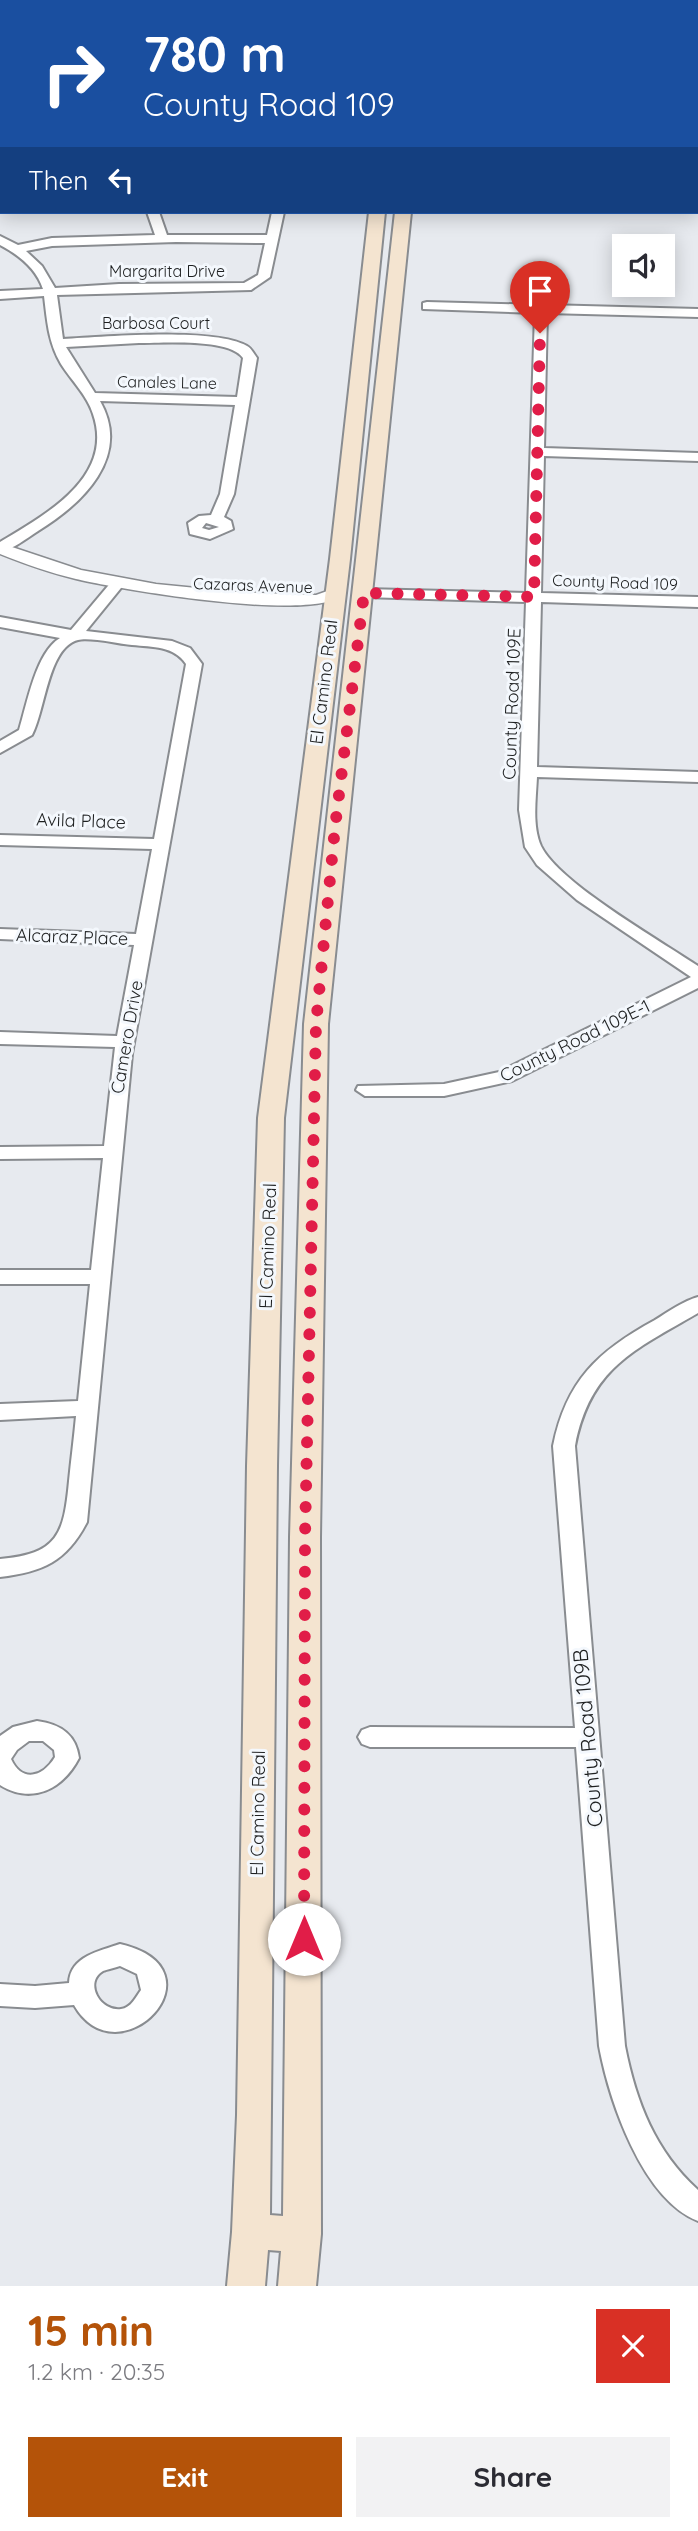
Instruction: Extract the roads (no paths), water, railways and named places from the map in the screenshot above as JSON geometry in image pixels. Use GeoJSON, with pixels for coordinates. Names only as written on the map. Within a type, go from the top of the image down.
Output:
{"type":"FeatureCollection","features":[{"type":"Feature","properties":{"kind":"main road","name":"El Camino Real"},"geometry":{"type":"LineString","coordinates":[[246,2286],[251,2232],[262,1466],[271,1118],[336,593],[377,214]]}},
{"type":"Feature","properties":{"kind":"main road","name":"El Camino Real"},"geometry":{"type":"LineString","coordinates":[[297,2286],[302,2234],[305,1537],[316,1024],[403,214]]}},
{"type":"Feature","properties":{"kind":"main road"},"geometry":{"type":"LineString","coordinates":[[336,593],[364,593]]}},
{"type":"Feature","properties":{"kind":"main road"},"geometry":{"type":"LineString","coordinates":[[251,2232],[302,2234]]}},
{"type":"Feature","properties":{"kind":"street"},"geometry":{"type":"LineString","coordinates":[[154,214],[158,219],[161,238]]}},
{"type":"Feature","properties":{"kind":"street","name":"Margarita Drive"},"geometry":{"type":"LineString","coordinates":[[0,295],[247,287],[264,277],[278,214]]}},
{"type":"Feature","properties":{"kind":"street"},"geometry":{"type":"LineString","coordinates":[[16,249],[43,242],[161,238],[273,239]]}},
{"type":"Feature","properties":{"kind":"street"},"geometry":{"type":"LineString","coordinates":[[0,240],[16,249],[39,271],[50,292],[58,343],[77,382],[91,397],[100,415],[104,442],[102,457],[93,475],[61,509],[0,548]]}},
{"type":"Feature","properties":{"kind":"street"},"geometry":{"type":"LineString","coordinates":[[427,306],[698,313]]}},
{"type":"Feature","properties":{"kind":"street","name":"County Road 109E"},"geometry":{"type":"LineString","coordinates":[[541,309],[529,772],[530,839],[544,863],[564,882],[698,974]]}},
{"type":"Feature","properties":{"kind":"street","name":"Barbosa Court"},"geometry":{"type":"LineString","coordinates":[[58,343],[139,339],[230,343],[244,349],[250,358],[243,401],[227,494],[216,519]]}},
{"type":"Feature","properties":{"kind":"street","name":"Canales Lane"},"geometry":{"type":"LineString","coordinates":[[91,397],[243,401]]}},
{"type":"Feature","properties":{"kind":"street"},"geometry":{"type":"LineString","coordinates":[[537,452],[698,457]]}},
{"type":"Feature","properties":{"kind":"street","name":"Cazaras Avenue"},"geometry":{"type":"LineString","coordinates":[[0,548],[44,566],[118,583],[206,597],[318,600],[336,593]]}},
{"type":"Feature","properties":{"kind":"street"},"geometry":{"type":"LineString","coordinates":[[0,748],[26,732],[47,663],[60,644],[75,635],[118,583]]}},
{"type":"Feature","properties":{"kind":"street","name":"County Road 109"},"geometry":{"type":"LineString","coordinates":[[364,593],[698,602]]}},
{"type":"Feature","properties":{"kind":"street","name":"Camero Drive"},"geometry":{"type":"LineString","coordinates":[[0,622],[75,635],[167,644],[185,651],[194,664],[125,1042],[111,1152],[80,1502],[71,1535],[48,1557],[33,1563],[0,1568]]}},
{"type":"Feature","properties":{"kind":"street"},"geometry":{"type":"LineString","coordinates":[[529,772],[698,777]]}},
{"type":"Feature","properties":{"kind":"street","name":"Avila Place"},"geometry":{"type":"LineString","coordinates":[[0,840],[161,844]]}},
{"type":"Feature","properties":{"kind":"street","name":"Alcaraz Place"},"geometry":{"type":"LineString","coordinates":[[0,934],[144,940]]}},
{"type":"Feature","properties":{"kind":"street","name":"County Road 109E-1"},"geometry":{"type":"LineString","coordinates":[[365,1090],[444,1090],[505,1077],[698,981]]}},
{"type":"Feature","properties":{"kind":"street"},"geometry":{"type":"LineString","coordinates":[[0,1038],[125,1042]]}},
{"type":"Feature","properties":{"kind":"street"},"geometry":{"type":"LineString","coordinates":[[0,1153],[111,1152]]}},
{"type":"Feature","properties":{"kind":"street"},"geometry":{"type":"LineString","coordinates":[[0,1277],[100,1276]]}},
{"type":"Feature","properties":{"kind":"street","name":"County Road 109B"},"geometry":{"type":"LineString","coordinates":[[698,1304],[629,1344],[601,1367],[579,1396],[566,1429],[565,1472],[612,2046],[617,2076],[624,2101],[651,2156],[667,2178],[698,2208]]}},
{"type":"Feature","properties":{"kind":"street"},"geometry":{"type":"LineString","coordinates":[[0,1412],[89,1408]]}},
{"type":"Feature","properties":{"kind":"street"},"geometry":{"type":"LineString","coordinates":[[29,1731],[51,1734],[60,1740],[66,1756],[65,1765],[52,1779],[32,1785],[13,1780],[0,1768],[0,1759],[9,1741],[29,1731]]}},
{"type":"Feature","properties":{"kind":"street"},"geometry":{"type":"LineString","coordinates":[[370,1738],[588,1738]]}},
{"type":"Feature","properties":{"kind":"street"},"geometry":{"type":"LineString","coordinates":[[0,1995],[35,1997],[80,1993]]}}]}
